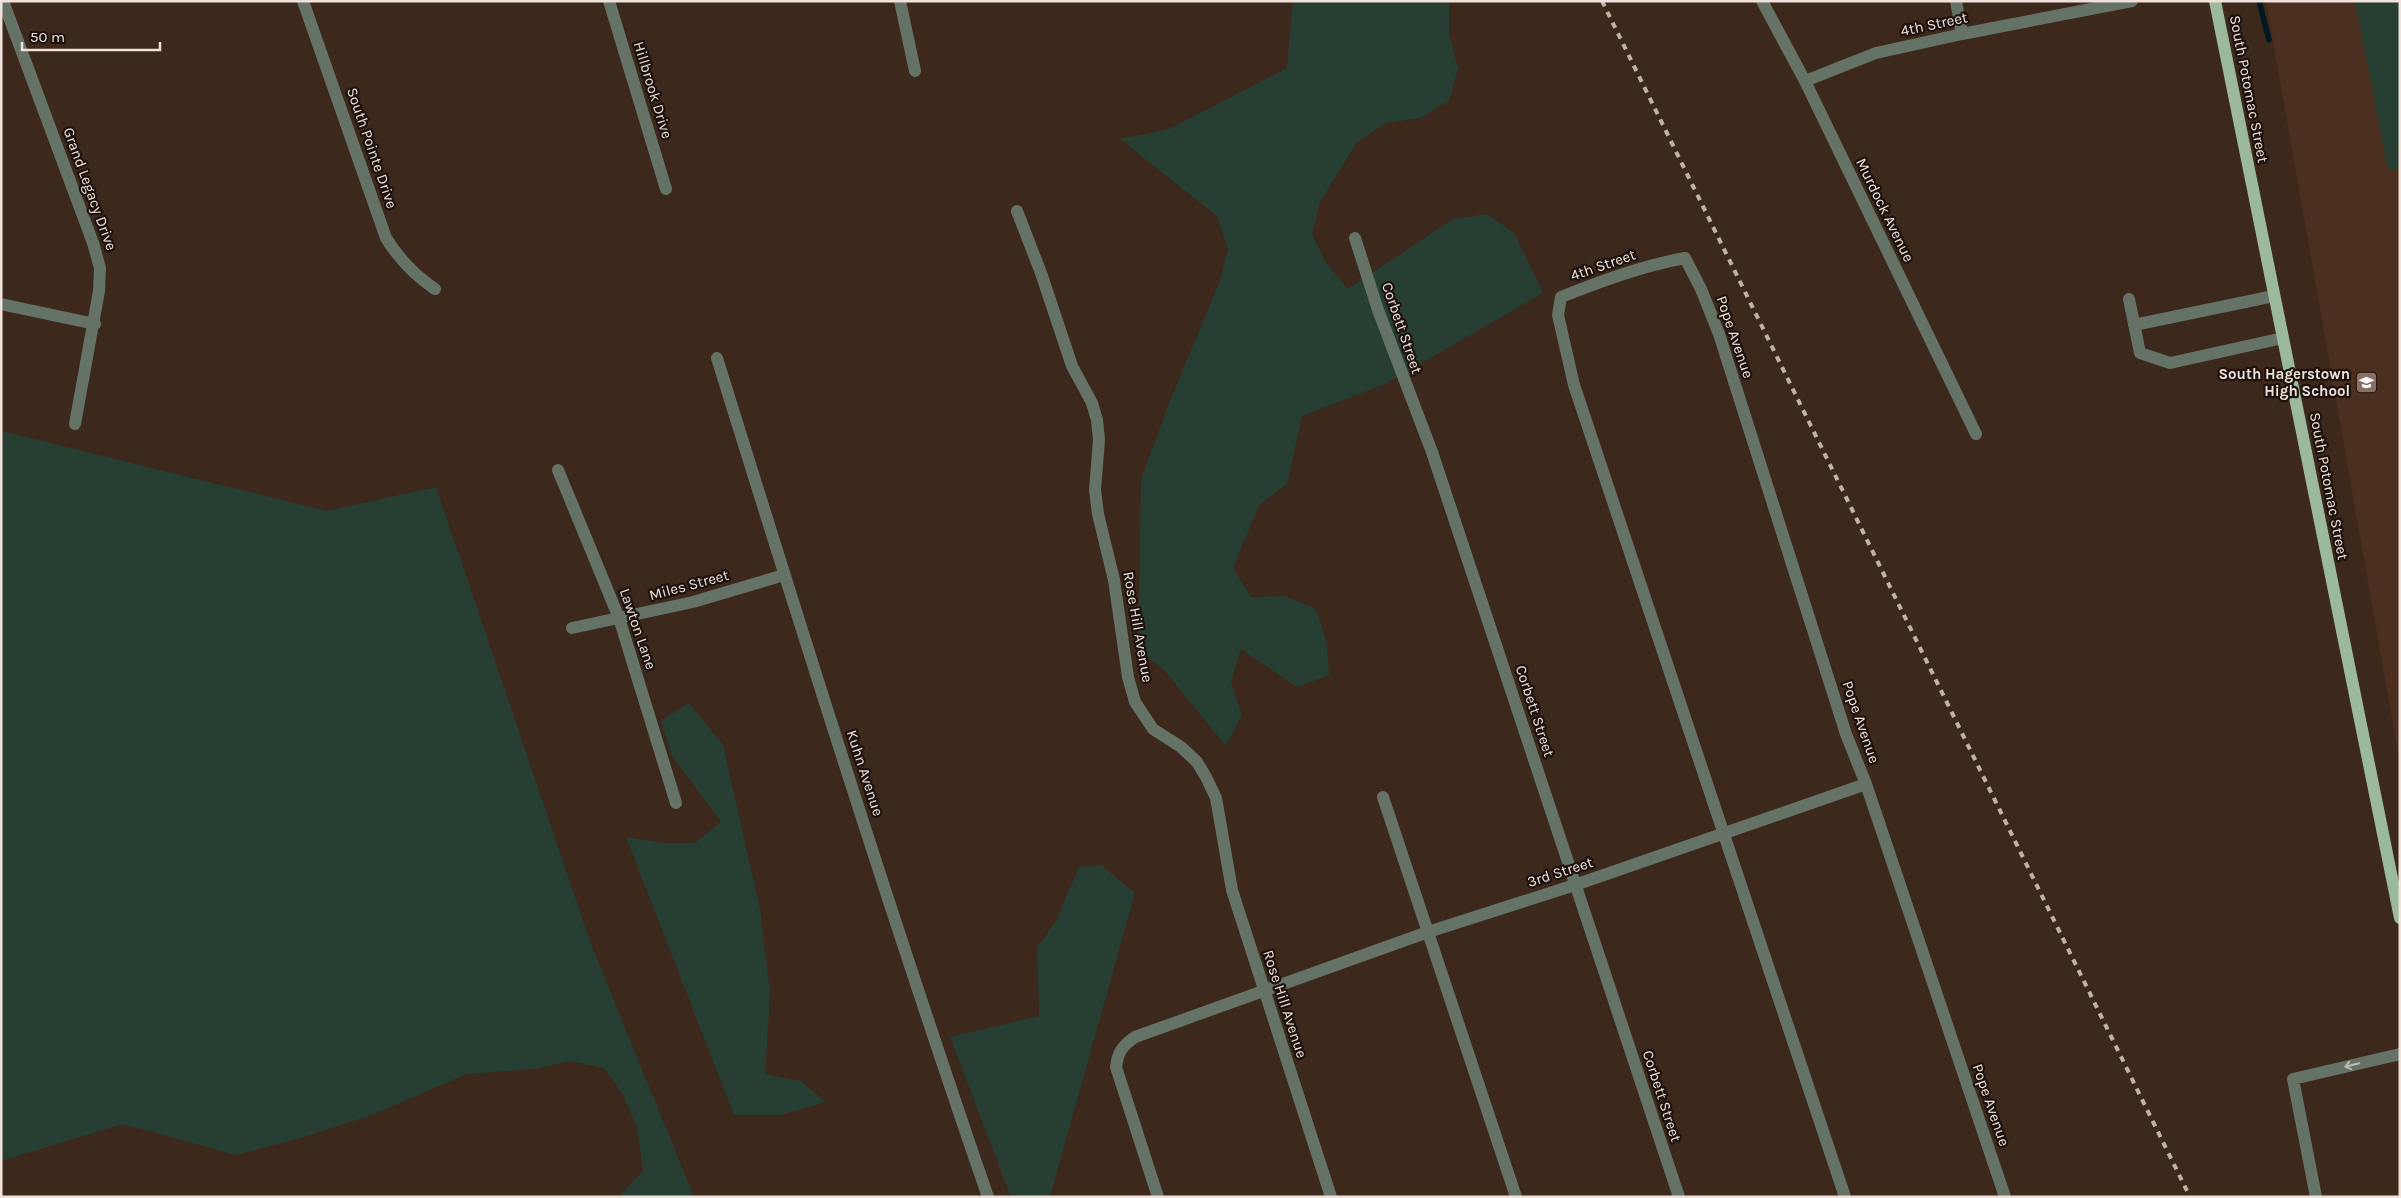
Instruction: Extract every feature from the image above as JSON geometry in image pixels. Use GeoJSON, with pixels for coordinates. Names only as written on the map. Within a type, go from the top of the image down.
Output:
{"type":"FeatureCollection","features":[{"type":"Feature","properties":{"kind":"main road","name":"South Potomac Street"},"geometry":{"type":"LineString","coordinates":[[2215,1],[2400,918]]}},
{"type":"Feature","properties":{"kind":"street","name":"Grand Legacy Drive"},"geometry":{"type":"LineString","coordinates":[[3,1],[93,243],[100,268],[95,324],[75,424]]}},
{"type":"Feature","properties":{"kind":"street","name":"South Pointe Drive"},"geometry":{"type":"LineString","coordinates":[[303,1],[386,238],[398,257],[418,278],[435,290]]}},
{"type":"Feature","properties":{"kind":"street","name":"Hillbrook Drive"},"geometry":{"type":"LineString","coordinates":[[609,1],[666,189]]}},
{"type":"Feature","properties":{"kind":"street"},"geometry":{"type":"LineString","coordinates":[[900,1],[915,71]]}},
{"type":"Feature","properties":{"kind":"street","name":"Murdock Avenue"},"geometry":{"type":"LineString","coordinates":[[1762,1],[1805,81],[1976,434]]}},
{"type":"Feature","properties":{"kind":"street"},"geometry":{"type":"LineString","coordinates":[[1956,1],[1962,34]]}},
{"type":"Feature","properties":{"kind":"street","name":"4th Street"},"geometry":{"type":"LineString","coordinates":[[1805,81],[1876,53],[1962,34],[2132,1]]}},
{"type":"Feature","properties":{"kind":"street","name":"Rose Hill Avenue"},"geometry":{"type":"LineString","coordinates":[[1017,211],[1041,272],[1066,351],[1097,420],[1099,440],[1095,490],[1098,514],[1114,580],[1128,677],[1135,702],[1153,729],[1181,747],[1196,762],[1216,798],[1222,823],[1232,890],[1331,1197]]}},
{"type":"Feature","properties":{"kind":"street","name":"Corbett Street"},"geometry":{"type":"LineString","coordinates":[[1355,238],[1381,319],[1432,452],[1679,1197]]}},
{"type":"Feature","properties":{"kind":"street","name":"4th Street"},"geometry":{"type":"LineString","coordinates":[[1685,258],[1626,272],[1560,297],[1558,315],[1574,385],[1723,834]]}},
{"type":"Feature","properties":{"kind":"street","name":"Pope Avenue"},"geometry":{"type":"LineString","coordinates":[[1685,258],[1701,290],[1719,334],[1846,734],[1866,784],[2005,1197]]}},
{"type":"Feature","properties":{"kind":"street"},"geometry":{"type":"LineString","coordinates":[[2134,325],[2274,296]]}},
{"type":"Feature","properties":{"kind":"street"},"geometry":{"type":"LineString","coordinates":[[2129,299],[2140,353],[2170,362],[2283,338]]}},
{"type":"Feature","properties":{"kind":"street"},"geometry":{"type":"LineString","coordinates":[[1,304],[95,324]]}},
{"type":"Feature","properties":{"kind":"street","name":"Kuhn Avenue"},"geometry":{"type":"LineString","coordinates":[[717,358],[784,574],[951,1090],[988,1197]]}},
{"type":"Feature","properties":{"kind":"street","name":"Lawton Lane"},"geometry":{"type":"LineString","coordinates":[[558,470],[619,618],[676,803]]}},
{"type":"Feature","properties":{"kind":"street","name":"Miles Street"},"geometry":{"type":"LineString","coordinates":[[572,628],[693,602],[784,574]]}},
{"type":"Feature","properties":{"kind":"street","name":"3rd Street"},"geometry":{"type":"LineString","coordinates":[[1158,1197],[1116,1067],[1117,1053],[1134,1038],[1428,932],[1723,834],[1866,784]]}},
{"type":"Feature","properties":{"kind":"street"},"geometry":{"type":"LineString","coordinates":[[1383,797],[1516,1197]]}},
{"type":"Feature","properties":{"kind":"street"},"geometry":{"type":"LineString","coordinates":[[1723,834],[1845,1197]]}},
{"type":"Feature","properties":{"kind":"street"},"geometry":{"type":"LineString","coordinates":[[2316,1197],[2292,1079],[2400,1054]]}},
{"type":"Feature","properties":{"kind":"shaded area","name":"South Hagerstown High School"},"geometry":{"type":"Polygon","coordinates":[[[2266,1],[2400,1],[2400,764],[2266,1]]]}},
{"type":"Feature","properties":{"kind":"green space"},"geometry":{"type":"Polygon","coordinates":[[[1293,1],[1449,1],[1449,35],[1458,68],[1449,101],[1420,118],[1386,123],[1357,142],[1320,202],[1312,234],[1327,264],[1348,289],[1453,219],[1487,214],[1514,233],[1543,293],[1385,384],[1302,416],[1287,484],[1259,505],[1233,568],[1251,597],[1285,596],[1316,609],[1326,640],[1329,675],[1297,687],[1241,649],[1231,682],[1242,715],[1226,746],[1165,671],[1138,649],[1141,480],[1170,401],[1219,283],[1228,250],[1217,216],[1120,139],[1169,129],[1287,68],[1293,1]]]}},
{"type":"Feature","properties":{"kind":"green space"},"geometry":{"type":"Polygon","coordinates":[[[2355,1],[2400,1],[2400,168],[2388,170],[2355,1]]]}},
{"type":"Feature","properties":{"kind":"green space"},"geometry":{"type":"Polygon","coordinates":[[[1,431],[327,511],[436,487],[591,944],[694,1197],[618,1197],[643,1171],[637,1128],[624,1096],[604,1068],[569,1061],[536,1069],[467,1074],[372,1115],[304,1137],[236,1155],[123,1124],[1,1161],[1,431]]]}},
{"type":"Feature","properties":{"kind":"green space"},"geometry":{"type":"Polygon","coordinates":[[[689,703],[723,745],[760,909],[770,993],[765,1074],[801,1081],[826,1102],[781,1115],[734,1115],[626,837],[662,843],[695,843],[721,822],[671,754],[661,721],[689,703]]]}},
{"type":"Feature","properties":{"kind":"green space"},"geometry":{"type":"Polygon","coordinates":[[[1101,865],[1135,893],[1050,1197],[1011,1197],[950,1037],[1039,1016],[1037,948],[1057,919],[1079,867],[1101,865]]]}},
{"type":"Feature","properties":{"kind":"waterway"},"geometry":{"type":"LineString","coordinates":[[2259,1],[2269,40]]}},
{"type":"Feature","properties":{"kind":"railway"},"geometry":{"type":"LineString","coordinates":[[1602,1],[2190,1197]]}},
{"type":"Feature","properties":{"kind":"place","name":"South Hagerstown High School"},"geometry":{"type":"Point","coordinates":[2366,383]}}]}
